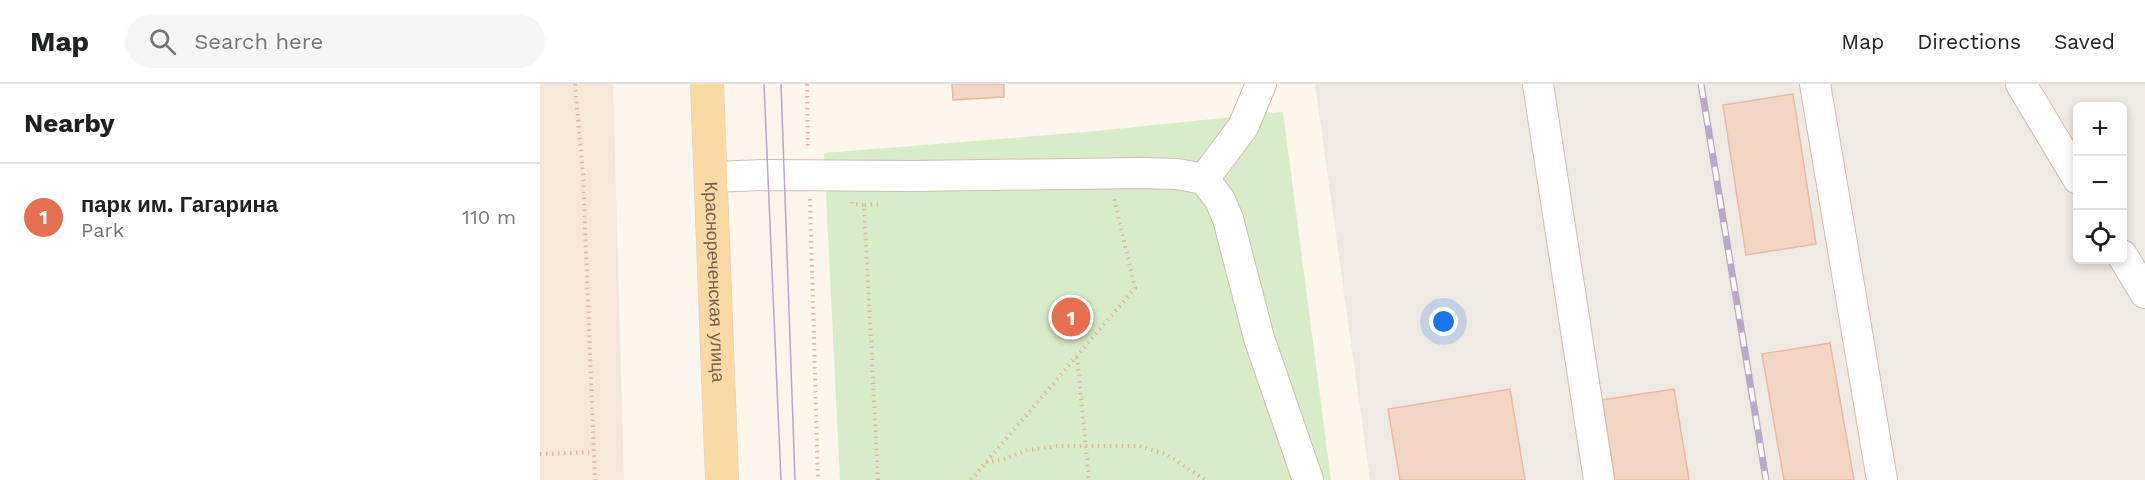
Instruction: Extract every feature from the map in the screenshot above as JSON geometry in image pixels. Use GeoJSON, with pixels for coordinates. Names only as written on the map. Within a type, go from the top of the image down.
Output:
{"type":"FeatureCollection","features":[{"type":"Feature","properties":{"kind":"main road","name":"Краснореченская улица"},"geometry":{"type":"LineString","coordinates":[[707,84],[722,480]]}},
{"type":"Feature","properties":{"kind":"lane"},"geometry":{"type":"LineString","coordinates":[[1204,179],[1243,128],[1261,84]]}},
{"type":"Feature","properties":{"kind":"lane"},"geometry":{"type":"LineString","coordinates":[[1538,84],[1599,480]]}},
{"type":"Feature","properties":{"kind":"lane"},"geometry":{"type":"LineString","coordinates":[[1815,84],[1882,480]]}},
{"type":"Feature","properties":{"kind":"lane"},"geometry":{"type":"LineString","coordinates":[[2021,84],[2073,171]]}},
{"type":"Feature","properties":{"kind":"lane"},"geometry":{"type":"LineString","coordinates":[[712,177],[1141,173],[1177,174],[1204,179],[1220,200],[1228,219],[1259,338],[1308,480]]}},
{"type":"Feature","properties":{"kind":"lane"},"geometry":{"type":"LineString","coordinates":[[2127,263],[2145,293]]}},
{"type":"Feature","properties":{"kind":"path"},"geometry":{"type":"LineString","coordinates":[[575,84],[583,175],[595,480]]}},
{"type":"Feature","properties":{"kind":"path"},"geometry":{"type":"LineString","coordinates":[[807,84],[818,480]]}},
{"type":"Feature","properties":{"kind":"path"},"geometry":{"type":"LineString","coordinates":[[971,480],[1135,288],[1112,190]]}},
{"type":"Feature","properties":{"kind":"path"},"geometry":{"type":"LineString","coordinates":[[878,480],[864,205],[888,204]]}},
{"type":"Feature","properties":{"kind":"path"},"geometry":{"type":"LineString","coordinates":[[1077,356],[1089,480]]}},
{"type":"Feature","properties":{"kind":"path"},"geometry":{"type":"LineString","coordinates":[[986,462],[1002,460],[1027,450],[1086,445],[1138,446],[1168,455],[1205,480]]}},
{"type":"Feature","properties":{"kind":"path"},"geometry":{"type":"LineString","coordinates":[[540,454],[594,452]]}},
{"type":"Feature","properties":{"kind":"shaded area"},"geometry":{"type":"Polygon","coordinates":[[[540,84],[613,84],[624,480],[540,480],[540,84]]]}},
{"type":"Feature","properties":{"kind":"shaded area"},"geometry":{"type":"Polygon","coordinates":[[[1315,84],[2145,84],[2145,480],[1370,480],[1315,84]]]}},
{"type":"Feature","properties":{"kind":"green space"},"geometry":{"type":"Polygon","coordinates":[[[1283,112],[1331,480],[840,480],[824,153],[1086,132],[1283,112]]]}},
{"type":"Feature","properties":{"kind":"building"},"geometry":{"type":"Polygon","coordinates":[[[952,84],[1004,84],[1004,97],[953,100],[952,84]]]}},
{"type":"Feature","properties":{"kind":"building"},"geometry":{"type":"Polygon","coordinates":[[[1793,94],[1816,244],[1746,255],[1723,105],[1793,94]]]}},
{"type":"Feature","properties":{"kind":"building"},"geometry":{"type":"Polygon","coordinates":[[[1830,343],[1854,480],[1784,480],[1762,354],[1830,343]]]}},
{"type":"Feature","properties":{"kind":"building"},"geometry":{"type":"Polygon","coordinates":[[[1510,389],[1525,480],[1400,480],[1388,409],[1510,389]]]}},
{"type":"Feature","properties":{"kind":"building"},"geometry":{"type":"Polygon","coordinates":[[[1674,389],[1689,480],[1615,480],[1602,400],[1674,389]]]}},
{"type":"Feature","properties":{"kind":"tram line"},"geometry":{"type":"LineString","coordinates":[[764,84],[781,480]]}},
{"type":"Feature","properties":{"kind":"tram line"},"geometry":{"type":"LineString","coordinates":[[781,84],[795,480]]}},
{"type":"Feature","properties":{"kind":"railway"},"geometry":{"type":"LineString","coordinates":[[1701,84],[1766,480]]}},
{"type":"Feature","properties":{"kind":"place","name":"парк им. Гагарина"},"geometry":{"type":"Point","coordinates":[1071,317]}}]}
